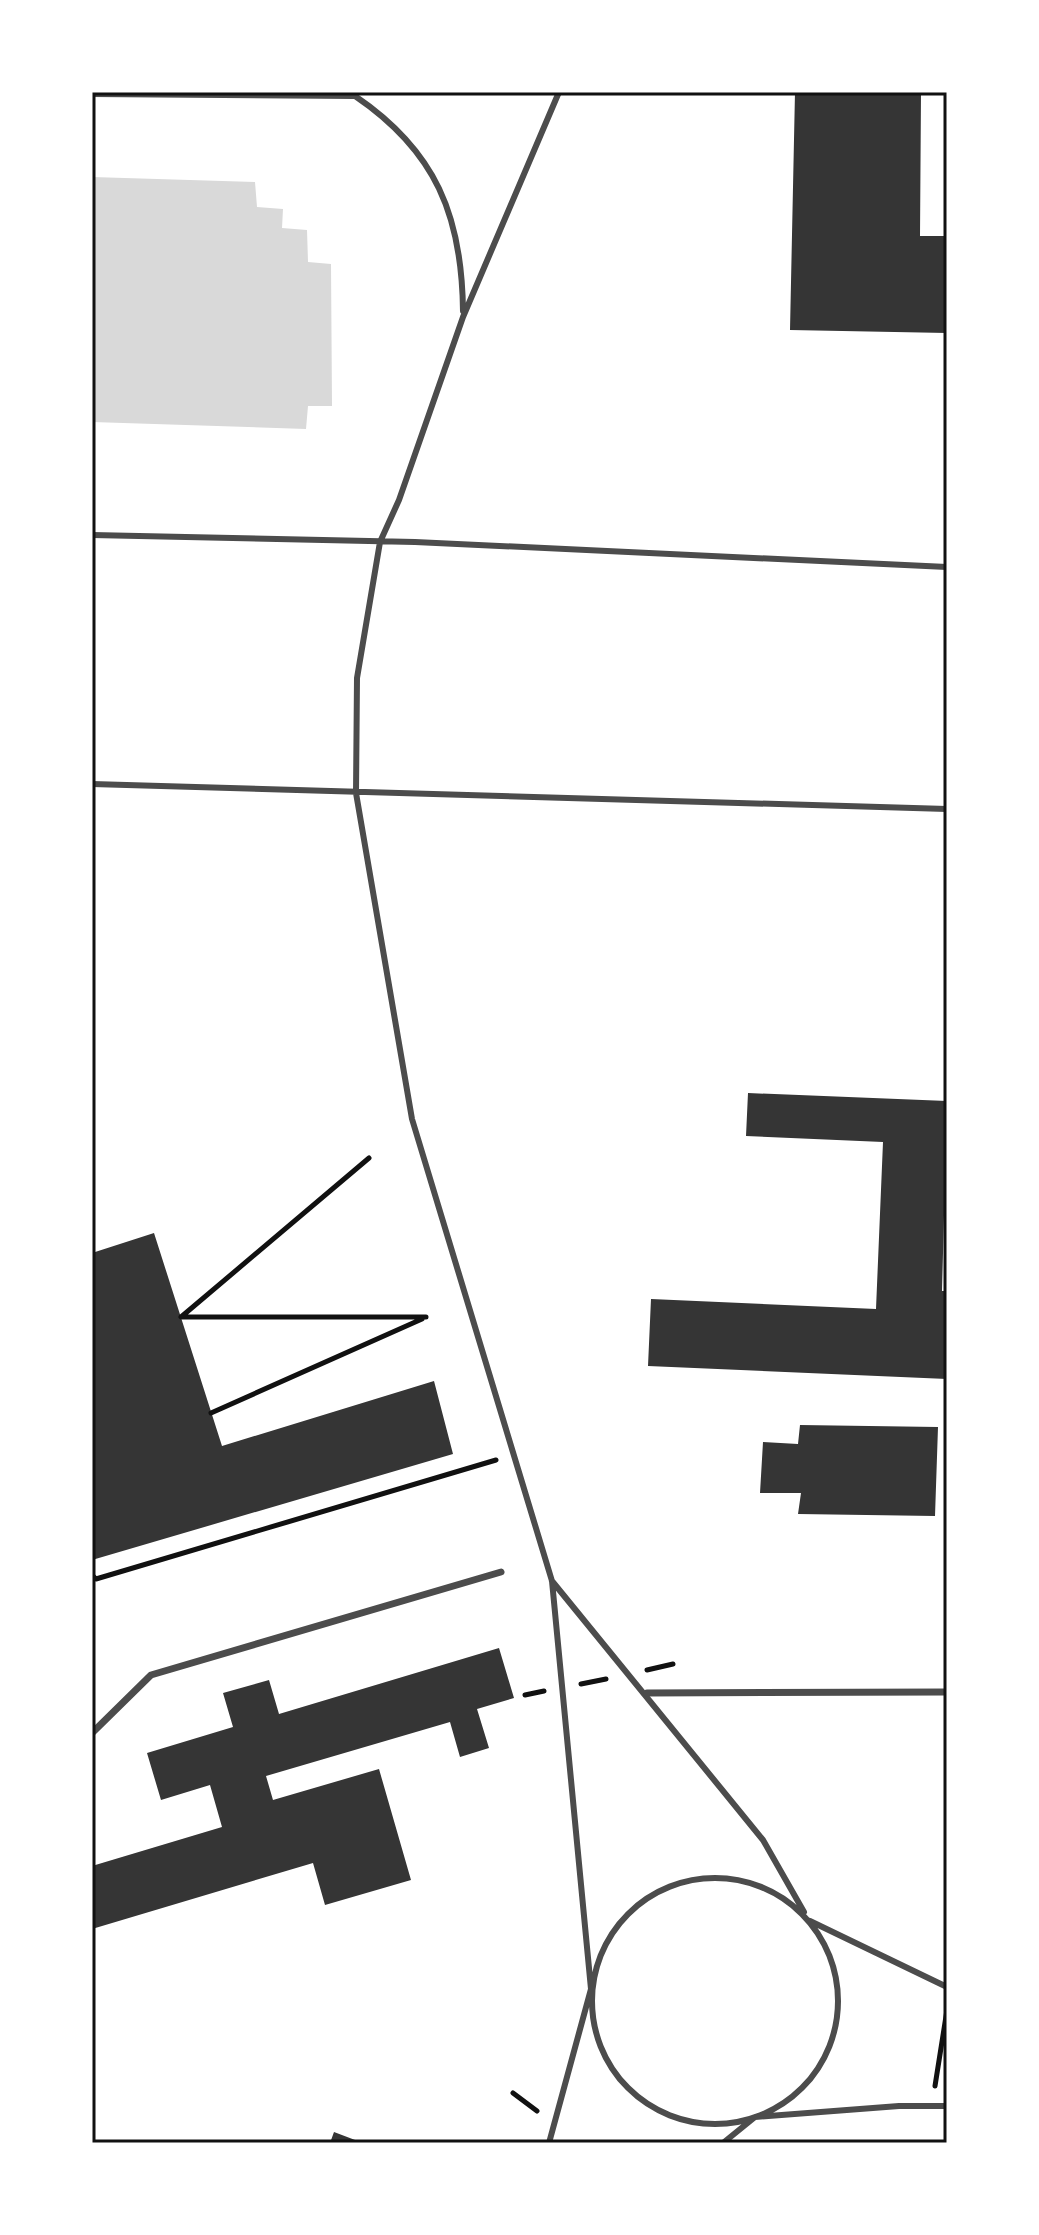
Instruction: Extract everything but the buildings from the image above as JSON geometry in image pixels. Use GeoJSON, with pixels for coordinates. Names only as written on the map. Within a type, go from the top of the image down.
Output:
{"type":"FeatureCollection","features":[{"type":"Feature","properties":{"kind":"street"},"geometry":{"type":"LineString","coordinates":[[92,1733],[151,1675],[501,1572]]}},
{"type":"Feature","properties":{"kind":"street"},"geometry":{"type":"LineString","coordinates":[[647,1693],[947,1692]]}},
{"type":"Feature","properties":{"kind":"lane"},"geometry":{"type":"LineString","coordinates":[[92,94],[355,96],[365,92]]}},
{"type":"Feature","properties":{"kind":"lane"},"geometry":{"type":"LineString","coordinates":[[559,92],[463,317],[399,500],[380,542],[357,678],[356,793],[412,1119],[552,1581],[594,2030],[610,2068],[637,2099],[674,2118],[715,2125],[755,2117],[947,2106]]}},
{"type":"Feature","properties":{"kind":"lane"},"geometry":{"type":"LineString","coordinates":[[355,96],[387,118],[413,148],[442,194],[454,222],[463,261],[463,317]]}},
{"type":"Feature","properties":{"kind":"lane"},"geometry":{"type":"LineString","coordinates":[[92,535],[380,542],[947,567]]}},
{"type":"Feature","properties":{"kind":"lane"},"geometry":{"type":"LineString","coordinates":[[92,784],[947,809]]}},
{"type":"Feature","properties":{"kind":"lane"},"geometry":{"type":"LineString","coordinates":[[552,1581],[647,1693],[763,1840],[825,1944],[835,1972],[838,2002],[834,2032],[823,2060],[806,2085],[783,2104],[755,2117],[723,2143]]}},
{"type":"Feature","properties":{"kind":"lane"},"geometry":{"type":"LineString","coordinates":[[549,2143],[597,1960],[610,1935],[628,1913],[650,1895],[677,1883],[705,1878],[748,1883],[786,1900],[808,1919],[947,1987]]}},
{"type":"Feature","properties":{"kind":"path"},"geometry":{"type":"LineString","coordinates":[[211,1413],[426,1317],[181,1317],[369,1158]]}},
{"type":"Feature","properties":{"kind":"path"},"geometry":{"type":"LineString","coordinates":[[92,1575],[96,1579],[516,1454]]}},
{"type":"Feature","properties":{"kind":"path"},"geometry":{"type":"LineString","coordinates":[[525,1695],[673,1664]]}},
{"type":"Feature","properties":{"kind":"path"},"geometry":{"type":"LineString","coordinates":[[932,2106],[947,2010]]}},
{"type":"Feature","properties":{"kind":"shaded area"},"geometry":{"type":"Polygon","coordinates":[[[92,177],[255,182],[257,207],[283,209],[282,228],[307,230],[308,262],[331,264],[332,406],[308,406],[306,429],[92,422],[92,177]]]}}]}
